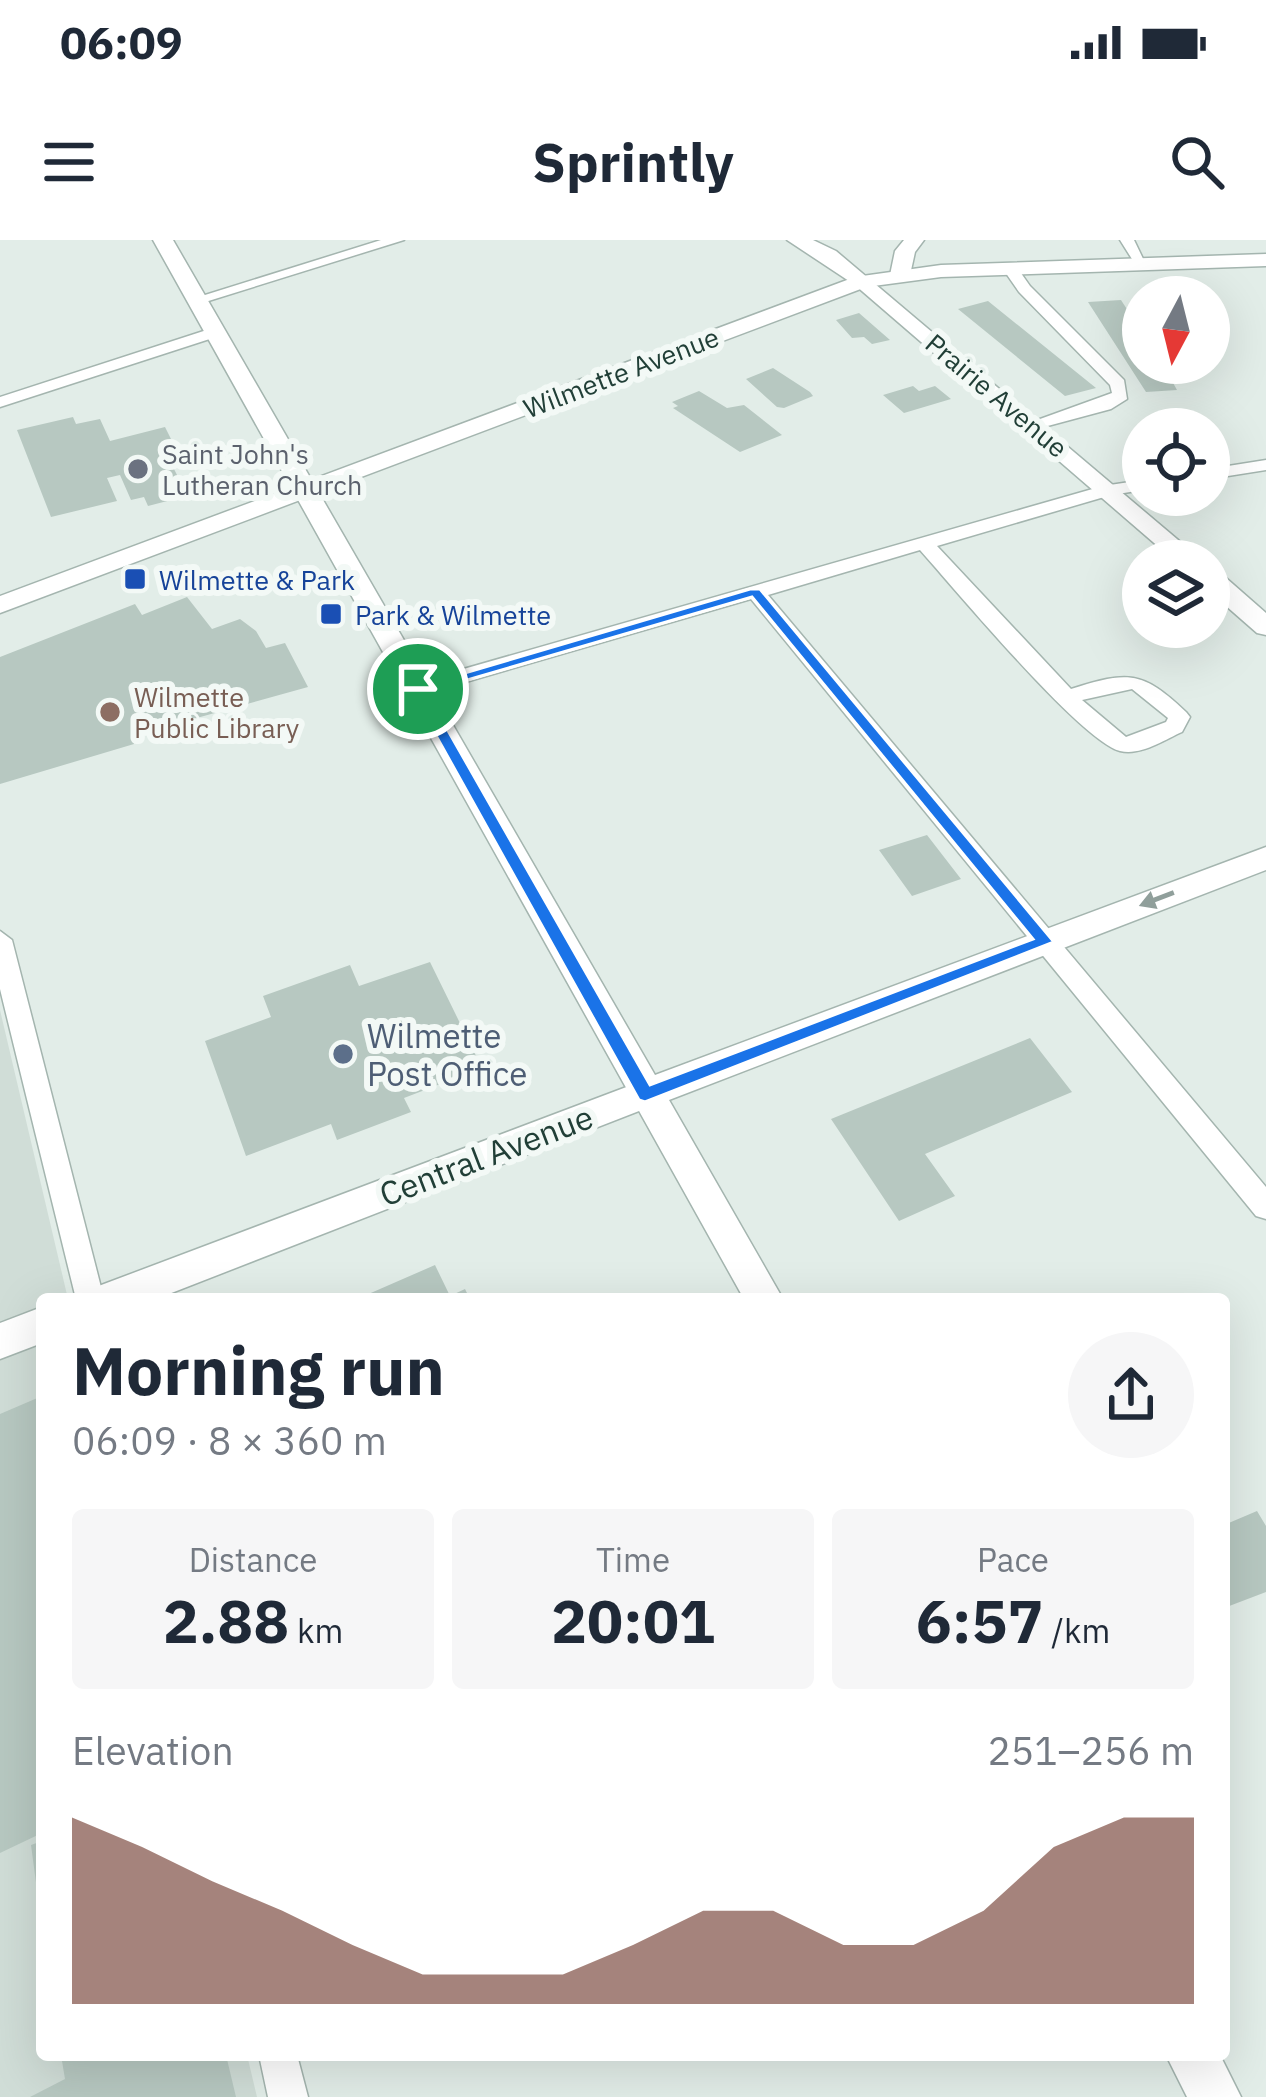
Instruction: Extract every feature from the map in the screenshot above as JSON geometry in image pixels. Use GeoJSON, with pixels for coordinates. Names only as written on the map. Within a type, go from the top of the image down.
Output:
{"type":"FeatureCollection","features":[{"type":"Feature","properties":{"kind":"street"},"geometry":{"type":"LineString","coordinates":[[163,240],[761,1293]]}},
{"type":"Feature","properties":{"kind":"street","name":"Prairie Avenue"},"geometry":{"type":"LineString","coordinates":[[797,240],[862,280],[1166,540]]}},
{"type":"Feature","properties":{"kind":"street"},"geometry":{"type":"LineString","coordinates":[[900,275],[904,251],[914,240]]}},
{"type":"Feature","properties":{"kind":"street","name":"Wilmette Avenue"},"geometry":{"type":"LineString","coordinates":[[0,605],[862,280],[1011,269],[1266,260]]}},
{"type":"Feature","properties":{"kind":"street"},"geometry":{"type":"LineString","coordinates":[[1230,595],[1266,627]]}},
{"type":"Feature","properties":{"kind":"street","name":"Central Avenue"},"geometry":{"type":"LineString","coordinates":[[126,1293],[1266,858]]}},
{"type":"Feature","properties":{"kind":"street"},"geometry":{"type":"LineString","coordinates":[[0,1341],[36,1327]]}},
{"type":"Feature","properties":{"kind":"street"},"geometry":{"type":"LineString","coordinates":[[1195,2061],[1215,2097]]}},
{"type":"Feature","properties":{"kind":"lane"},"geometry":{"type":"LineString","coordinates":[[196,300],[397,240]]}},
{"type":"Feature","properties":{"kind":"lane"},"geometry":{"type":"LineString","coordinates":[[1127,240],[1142,264]]}},
{"type":"Feature","properties":{"kind":"lane"},"geometry":{"type":"LineString","coordinates":[[1011,269],[1024,289],[1118,384],[1121,394],[1106,405],[1035,427]]}},
{"type":"Feature","properties":{"kind":"lane"},"geometry":{"type":"LineString","coordinates":[[0,402],[215,332]]}},
{"type":"Feature","properties":{"kind":"lane"},"geometry":{"type":"LineString","coordinates":[[1230,471],[1266,466]]}},
{"type":"Feature","properties":{"kind":"lane"},"geometry":{"type":"LineString","coordinates":[[418,689],[1122,488]]}},
{"type":"Feature","properties":{"kind":"lane"},"geometry":{"type":"LineString","coordinates":[[924,543],[1110,740],[1128,746],[1175,727],[1179,717],[1142,681],[1124,680],[1070,697]]}},
{"type":"Feature","properties":{"kind":"lane"},"geometry":{"type":"LineString","coordinates":[[755,592],[1266,1207]]}},
{"type":"Feature","properties":{"kind":"lane"},"geometry":{"type":"LineString","coordinates":[[0,940],[12,1042],[87,1293]]}},
{"type":"Feature","properties":{"kind":"lane"},"geometry":{"type":"LineString","coordinates":[[279,2061],[288,2097]]}},
{"type":"Feature","properties":{"kind":"shaded area"},"geometry":{"type":"Polygon","coordinates":[[[0,1010],[67,1293],[36,1293],[36,2061],[248,2061],[257,2097],[0,2097],[0,1010]]]}},
{"type":"Feature","properties":{"kind":"building"},"geometry":{"type":"Polygon","coordinates":[[[988,301],[1096,388],[1065,396],[958,309],[988,301]]]}},
{"type":"Feature","properties":{"kind":"building"},"geometry":{"type":"Polygon","coordinates":[[[1088,302],[1122,302],[1122,355],[1088,302]]]}},
{"type":"Feature","properties":{"kind":"building"},"geometry":{"type":"Polygon","coordinates":[[[859,313],[890,340],[872,344],[864,337],[852,338],[836,320],[859,313]]]}},
{"type":"Feature","properties":{"kind":"building"},"geometry":{"type":"Polygon","coordinates":[[[773,368],[813,396],[777,407],[746,379],[773,368]]]}},
{"type":"Feature","properties":{"kind":"building"},"geometry":{"type":"Polygon","coordinates":[[[1141,384],[1174,384],[1177,390],[1146,392],[1141,384]]]}},
{"type":"Feature","properties":{"kind":"building"},"geometry":{"type":"Polygon","coordinates":[[[913,386],[919,391],[935,386],[951,399],[904,413],[883,395],[913,386]]]}},
{"type":"Feature","properties":{"kind":"building"},"geometry":{"type":"Polygon","coordinates":[[[699,391],[727,408],[744,405],[782,435],[740,452],[673,408],[678,406],[672,402],[699,391]]]}},
{"type":"Feature","properties":{"kind":"building"},"geometry":{"type":"Polygon","coordinates":[[[73,417],[76,424],[100,419],[110,441],[165,427],[182,461],[171,463],[183,487],[170,490],[175,499],[148,506],[144,497],[131,500],[120,475],[107,478],[117,501],[51,517],[17,430],[73,417]]]}},
{"type":"Feature","properties":{"kind":"building","name":"Wilmette Public Library"},"geometry":{"type":"Polygon","coordinates":[[[187,597],[212,629],[240,619],[256,631],[266,648],[285,643],[308,687],[132,736],[134,744],[0,784],[0,657],[135,604],[142,615],[187,597]]]}},
{"type":"Feature","properties":{"kind":"building"},"geometry":{"type":"Polygon","coordinates":[[[927,835],[961,879],[912,896],[879,850],[927,835]]]}},
{"type":"Feature","properties":{"kind":"building","name":"Wilmette Post Office"},"geometry":{"type":"Polygon","coordinates":[[[430,962],[482,1068],[404,1098],[411,1112],[337,1140],[331,1124],[246,1156],[205,1041],[271,1017],[263,996],[350,965],[359,986],[430,962]]]}},
{"type":"Feature","properties":{"kind":"building"},"geometry":{"type":"Polygon","coordinates":[[[1030,1038],[1072,1092],[925,1154],[955,1196],[899,1221],[831,1119],[1030,1038]]]}},
{"type":"Feature","properties":{"kind":"building"},"geometry":{"type":"Polygon","coordinates":[[[435,1265],[449,1293],[371,1293],[435,1265]]]}},
{"type":"Feature","properties":{"kind":"building"},"geometry":{"type":"Polygon","coordinates":[[[36,1399],[36,1836],[0,1853],[0,1414],[36,1399]]]}},
{"type":"Feature","properties":{"kind":"building"},"geometry":{"type":"Polygon","coordinates":[[[1257,1511],[1266,1526],[1266,1592],[1230,1606],[1230,1522],[1257,1511]]]}},
{"type":"Feature","properties":{"kind":"building"},"geometry":{"type":"Polygon","coordinates":[[[36,1843],[36,1882],[31,1845],[36,1843]]]}},
{"type":"Feature","properties":{"kind":"building"},"geometry":{"type":"Polygon","coordinates":[[[62,2061],[227,2061],[236,2097],[30,2097],[65,2079],[62,2061]]]}},
{"type":"Feature","properties":{"kind":"place","name":"Saint John's Lutheran Church"},"geometry":{"type":"Point","coordinates":[138,469]}},
{"type":"Feature","properties":{"kind":"place","name":"Wilmette & Park"},"geometry":{"type":"Point","coordinates":[135,579]}},
{"type":"Feature","properties":{"kind":"place","name":"Park & Wilmette"},"geometry":{"type":"Point","coordinates":[331,614]}},
{"type":"Feature","properties":{"kind":"place","name":"Wilmette Public Library"},"geometry":{"type":"Point","coordinates":[110,712]}},
{"type":"Feature","properties":{"kind":"place","name":"Wilmette Post Office"},"geometry":{"type":"Point","coordinates":[343,1054]}},
{"type":"Feature","properties":{"kind":"route"},"geometry":{"type":"LineString","coordinates":[[755,592],[1046,942],[645,1094],[418,689],[755,592]]}}]}
